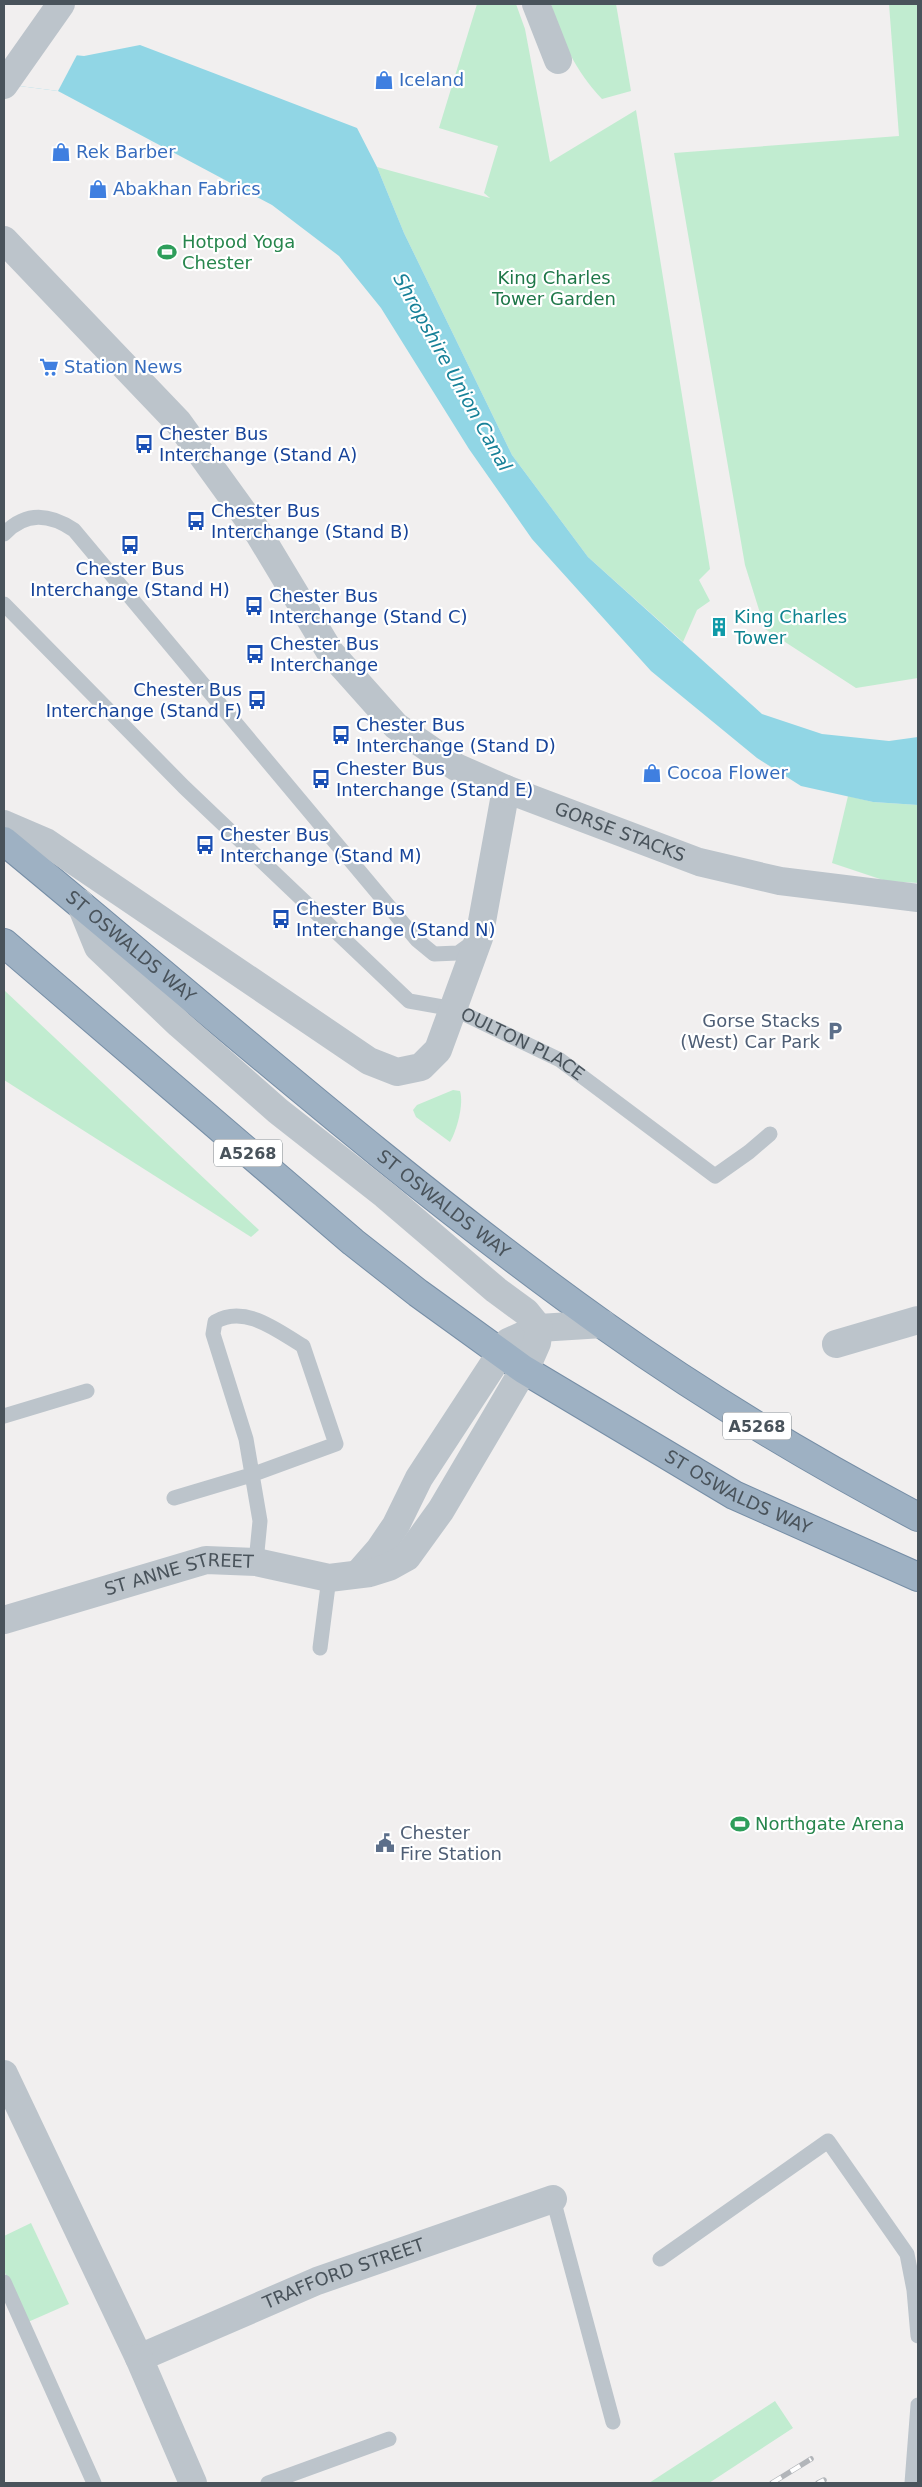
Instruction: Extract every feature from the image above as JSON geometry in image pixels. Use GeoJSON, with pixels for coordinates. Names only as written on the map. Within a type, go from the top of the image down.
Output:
{"type":"FeatureCollection","features":[{"type":"Feature","properties":{"kind":"highway","name":"ST OSWALDS WAY"},"geometry":{"type":"LineString","coordinates":[[4,840],[374,1148],[495,1244],[603,1324],[745,1419],[835,1474],[918,1517]]}},
{"type":"Feature","properties":{"kind":"highway","name":"ST OSWALDS WAY"},"geometry":{"type":"LineString","coordinates":[[4,944],[353,1242],[523,1369],[734,1495],[918,1576]]}},
{"type":"Feature","properties":{"kind":"street"},"geometry":{"type":"LineString","coordinates":[[4,85],[61,4]]}},
{"type":"Feature","properties":{"kind":"street"},"geometry":{"type":"LineString","coordinates":[[536,4],[558,60]]}},
{"type":"Feature","properties":{"kind":"street","name":"GORSE STACKS"},"geometry":{"type":"LineString","coordinates":[[4,240],[178,422],[259,534],[330,652],[396,726],[456,767],[506,789],[699,862],[780,882],[918,898]]}},
{"type":"Feature","properties":{"kind":"street","name":"OULTON PLACE"},"geometry":{"type":"LineString","coordinates":[[454,1009],[479,938],[506,789]]}},
{"type":"Feature","properties":{"kind":"street"},"geometry":{"type":"LineString","coordinates":[[4,824],[46,842],[376,1064],[397,1072],[421,1067],[438,1050],[454,1009]]}},
{"type":"Feature","properties":{"kind":"street"},"geometry":{"type":"LineString","coordinates":[[80,903],[98,947],[179,1024],[278,1111],[385,1195],[472,1270],[526,1312],[539,1328]]}},
{"type":"Feature","properties":{"kind":"street"},"geometry":{"type":"LineString","coordinates":[[836,1344],[918,1320]]}},
{"type":"Feature","properties":{"kind":"street"},"geometry":{"type":"LineString","coordinates":[[358,1574],[379,1550],[396,1524],[419,1478],[508,1342],[539,1328],[603,1324]]}},
{"type":"Feature","properties":{"kind":"street","name":"ST ANNE STREET"},"geometry":{"type":"LineString","coordinates":[[4,1620],[206,1560],[256,1562],[329,1578],[370,1573],[389,1567],[407,1557],[441,1510],[537,1343],[539,1328]]}},
{"type":"Feature","properties":{"kind":"street"},"geometry":{"type":"LineString","coordinates":[[4,2074],[139,2358],[193,2483]]}},
{"type":"Feature","properties":{"kind":"street","name":"TRAFFORD STREET"},"geometry":{"type":"LineString","coordinates":[[139,2358],[317,2281],[553,2199]]}},
{"type":"Feature","properties":{"kind":"lane"},"geometry":{"type":"LineString","coordinates":[[4,534],[18,523],[46,516],[60,520],[74,530],[417,940],[434,954],[458,953],[479,938]]}},
{"type":"Feature","properties":{"kind":"lane"},"geometry":{"type":"LineString","coordinates":[[4,604],[184,787],[409,1002],[454,1009]]}},
{"type":"Feature","properties":{"kind":"lane","name":"OULTON PLACE"},"geometry":{"type":"LineString","coordinates":[[454,1009],[560,1060],[715,1176],[749,1152],[770,1134]]}},
{"type":"Feature","properties":{"kind":"lane"},"geometry":{"type":"LineString","coordinates":[[174,1498],[251,1475],[336,1444],[303,1346],[272,1327],[250,1318],[236,1316],[223,1318],[215,1322],[213,1334],[246,1440],[251,1475],[260,1521],[256,1562]]}},
{"type":"Feature","properties":{"kind":"lane"},"geometry":{"type":"LineString","coordinates":[[4,1416],[88,1391]]}},
{"type":"Feature","properties":{"kind":"lane"},"geometry":{"type":"LineString","coordinates":[[320,1648],[329,1578]]}},
{"type":"Feature","properties":{"kind":"lane"},"geometry":{"type":"LineString","coordinates":[[660,2259],[828,2141],[907,2254],[914,2290],[918,2336]]}},
{"type":"Feature","properties":{"kind":"lane"},"geometry":{"type":"LineString","coordinates":[[553,2199],[613,2422]]}},
{"type":"Feature","properties":{"kind":"lane"},"geometry":{"type":"LineString","coordinates":[[4,2282],[94,2483]]}},
{"type":"Feature","properties":{"kind":"lane"},"geometry":{"type":"LineString","coordinates":[[912,2483],[918,2405]]}},
{"type":"Feature","properties":{"kind":"lane"},"geometry":{"type":"LineString","coordinates":[[268,2483],[389,2439]]}},
{"type":"Feature","properties":{"kind":"green space","name":"King Charles Tower Garden"},"geometry":{"type":"Polygon","coordinates":[[[477,4],[516,4],[525,29],[550,162],[636,110],[710,569],[699,580],[710,601],[697,610],[683,642],[588,557],[512,455],[404,233],[377,167],[490,198],[484,193],[498,146],[439,128],[477,4]]]}},
{"type":"Feature","properties":{"kind":"green space"},"geometry":{"type":"Polygon","coordinates":[[[551,4],[616,4],[631,91],[602,99],[584,77],[570,55],[551,4]]]}},
{"type":"Feature","properties":{"kind":"green space"},"geometry":{"type":"Polygon","coordinates":[[[889,4],[918,4],[918,678],[856,688],[765,629],[745,565],[674,153],[899,136],[889,4]]]}},
{"type":"Feature","properties":{"kind":"green space"},"geometry":{"type":"Polygon","coordinates":[[[848,796],[873,802],[918,805],[918,883],[886,881],[832,863],[848,796]]]}},
{"type":"Feature","properties":{"kind":"green space"},"geometry":{"type":"Polygon","coordinates":[[[4,990],[259,1230],[251,1237],[4,1080],[4,990]]]}},
{"type":"Feature","properties":{"kind":"green space"},"geometry":{"type":"Polygon","coordinates":[[[453,1090],[460,1091],[461,1103],[457,1124],[450,1142],[416,1117],[413,1110],[417,1105],[453,1090]]]}},
{"type":"Feature","properties":{"kind":"green space"},"geometry":{"type":"Polygon","coordinates":[[[31,2223],[69,2304],[28,2322],[4,2271],[4,2236],[31,2223]]]}},
{"type":"Feature","properties":{"kind":"green space"},"geometry":{"type":"Polygon","coordinates":[[[775,2401],[793,2428],[709,2483],[649,2483],[775,2401]]]}},
{"type":"Feature","properties":{"kind":"water","name":"Shropshire Union Canal"},"geometry":{"type":"Polygon","coordinates":[[[140,45],[357,128],[377,167],[404,233],[512,455],[588,557],[762,714],[822,734],[889,741],[918,737],[918,805],[873,802],[801,786],[757,758],[651,671],[532,539],[469,449],[381,308],[339,256],[272,205],[58,91],[4,84],[4,48],[84,56],[140,45]]]}},
{"type":"Feature","properties":{"kind":"pier"},"geometry":{"type":"Polygon","coordinates":[[[4,46],[78,53],[58,91],[4,84],[4,46]]]}},
{"type":"Feature","properties":{"kind":"railway"},"geometry":{"type":"LineString","coordinates":[[772,2483],[811,2459]]}},
{"type":"Feature","properties":{"kind":"railway"},"geometry":{"type":"LineString","coordinates":[[818,2483],[824,2480]]}},
{"type":"Feature","properties":{"kind":"place","name":"Iceland"},"geometry":{"type":"Point","coordinates":[384,80]}},
{"type":"Feature","properties":{"kind":"place","name":"Rek Barber"},"geometry":{"type":"Point","coordinates":[61,152]}},
{"type":"Feature","properties":{"kind":"place","name":"Abakhan Fabrics"},"geometry":{"type":"Point","coordinates":[98,189]}},
{"type":"Feature","properties":{"kind":"place","name":"Hotpod Yoga Chester"},"geometry":{"type":"Point","coordinates":[167,252]}},
{"type":"Feature","properties":{"kind":"place","name":"Station News"},"geometry":{"type":"Point","coordinates":[49,367]}},
{"type":"Feature","properties":{"kind":"place","name":"Chester Bus Interchange (Stand A)"},"geometry":{"type":"Point","coordinates":[144,444]}},
{"type":"Feature","properties":{"kind":"place","name":"Chester Bus Interchange (Stand B)"},"geometry":{"type":"Point","coordinates":[196,521]}},
{"type":"Feature","properties":{"kind":"place","name":"Chester Bus Interchange (Stand H)"},"geometry":{"type":"Point","coordinates":[130,545]}},
{"type":"Feature","properties":{"kind":"place","name":"Chester Bus Interchange (Stand C)"},"geometry":{"type":"Point","coordinates":[254,606]}},
{"type":"Feature","properties":{"kind":"place","name":"King Charles Tower"},"geometry":{"type":"Point","coordinates":[719,627]}},
{"type":"Feature","properties":{"kind":"place","name":"Chester Bus Interchange"},"geometry":{"type":"Point","coordinates":[255,654]}},
{"type":"Feature","properties":{"kind":"place","name":"Chester Bus Interchange (Stand F)"},"geometry":{"type":"Point","coordinates":[257,700]}},
{"type":"Feature","properties":{"kind":"place","name":"Chester Bus Interchange (Stand D)"},"geometry":{"type":"Point","coordinates":[341,735]}},
{"type":"Feature","properties":{"kind":"place","name":"Cocoa Flower"},"geometry":{"type":"Point","coordinates":[652,773]}},
{"type":"Feature","properties":{"kind":"place","name":"Chester Bus Interchange (Stand E)"},"geometry":{"type":"Point","coordinates":[321,779]}},
{"type":"Feature","properties":{"kind":"place","name":"Chester Bus Interchange (Stand M)"},"geometry":{"type":"Point","coordinates":[205,845]}},
{"type":"Feature","properties":{"kind":"place","name":"Chester Bus Interchange (Stand N)"},"geometry":{"type":"Point","coordinates":[281,919]}},
{"type":"Feature","properties":{"kind":"place","name":"Gorse Stacks (West) Car Park"},"geometry":{"type":"Point","coordinates":[835,1031]}},
{"type":"Feature","properties":{"kind":"place","name":"Northgate Arena"},"geometry":{"type":"Point","coordinates":[740,1824]}},
{"type":"Feature","properties":{"kind":"place","name":"Chester Fire Station"},"geometry":{"type":"Point","coordinates":[385,1843]}}]}
